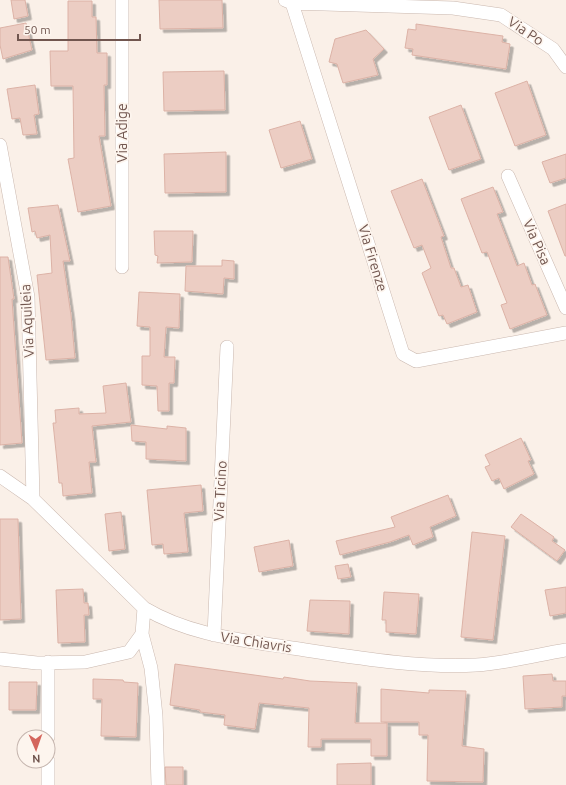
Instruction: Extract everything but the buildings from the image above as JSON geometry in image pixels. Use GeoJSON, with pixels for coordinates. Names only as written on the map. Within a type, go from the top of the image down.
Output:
{"type":"FeatureCollection","features":[{"type":"Feature","properties":{"kind":"street","name":"Via Adige"},"geometry":{"type":"LineString","coordinates":[[122,0],[122,267]]}},
{"type":"Feature","properties":{"kind":"street","name":"Via Po"},"geometry":{"type":"LineString","coordinates":[[288,1],[453,8],[501,15],[553,50],[566,67]]}},
{"type":"Feature","properties":{"kind":"street","name":"Via Firenze"},"geometry":{"type":"LineString","coordinates":[[288,1],[403,354],[416,361],[566,333]]}},
{"type":"Feature","properties":{"kind":"street","name":"Via Aquileia"},"geometry":{"type":"LineString","coordinates":[[0,145],[28,297],[33,499]]}},
{"type":"Feature","properties":{"kind":"street","name":"Via Pisa"},"geometry":{"type":"LineString","coordinates":[[508,176],[566,308]]}},
{"type":"Feature","properties":{"kind":"street","name":"Via Ticino"},"geometry":{"type":"LineString","coordinates":[[214,635],[227,347]]}},
{"type":"Feature","properties":{"kind":"street","name":"Via Chiavris"},"geometry":{"type":"LineString","coordinates":[[0,476],[33,499],[144,608],[163,619],[214,635],[355,658],[436,665],[478,665],[566,650]]}},
{"type":"Feature","properties":{"kind":"street"},"geometry":{"type":"LineString","coordinates":[[144,608],[142,634],[151,668],[156,716],[158,785]]}},
{"type":"Feature","properties":{"kind":"street"},"geometry":{"type":"LineString","coordinates":[[0,660],[85,662],[129,652],[142,634]]}},
{"type":"Feature","properties":{"kind":"street"},"geometry":{"type":"LineString","coordinates":[[48,662],[48,729]]}},
{"type":"Feature","properties":{"kind":"street"},"geometry":{"type":"LineString","coordinates":[[48,769],[48,785]]}}]}
